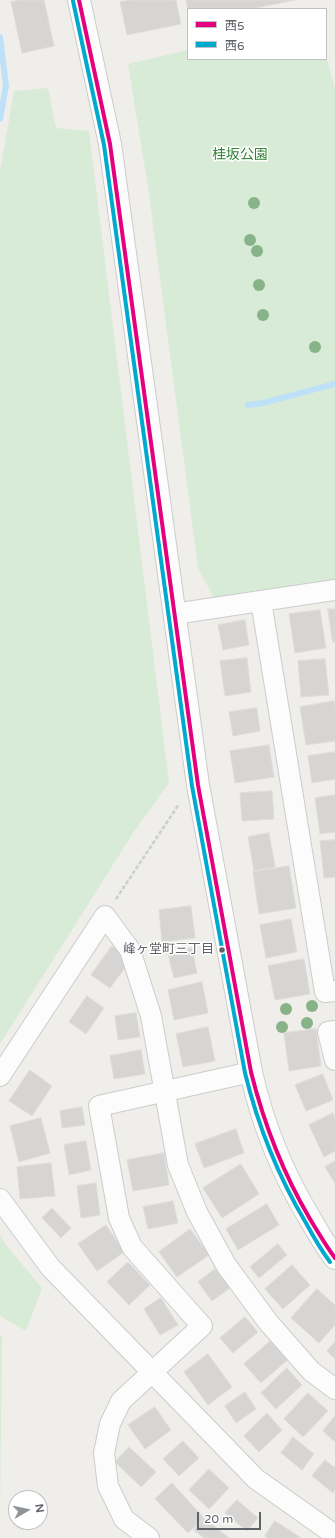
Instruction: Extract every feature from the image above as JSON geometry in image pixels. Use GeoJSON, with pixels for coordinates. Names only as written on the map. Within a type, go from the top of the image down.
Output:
{"type":"FeatureCollection","features":[{"type":"Feature","properties":{"kind":"street"},"geometry":{"type":"LineString","coordinates":[[79,0],[110,144],[198,785],[251,1072],[259,1106],[280,1161],[302,1205],[329,1251],[335,1258]]}},
{"type":"Feature","properties":{"kind":"street"},"geometry":{"type":"LineString","coordinates":[[174,614],[335,590]]}},
{"type":"Feature","properties":{"kind":"street"},"geometry":{"type":"LineString","coordinates":[[261,601],[325,992],[335,991]]}},
{"type":"Feature","properties":{"kind":"street"},"geometry":{"type":"LineString","coordinates":[[0,1076],[105,916],[130,950],[151,1016],[178,1165],[197,1212],[226,1265],[268,1322],[311,1371],[335,1389]]}},
{"type":"Feature","properties":{"kind":"street"},"geometry":{"type":"LineString","coordinates":[[335,1031],[328,1032],[335,1060]]}},
{"type":"Feature","properties":{"kind":"street"},"geometry":{"type":"LineString","coordinates":[[148,1538],[124,1519],[108,1486],[104,1453],[110,1424],[121,1401],[202,1326],[132,1247],[119,1218],[98,1106],[251,1072]]}},
{"type":"Feature","properties":{"kind":"street"},"geometry":{"type":"LineString","coordinates":[[0,1199],[50,1267],[256,1479],[335,1535]]}},
{"type":"Feature","properties":{"kind":"path"},"geometry":{"type":"LineString","coordinates":[[105,916],[182,798]]}},
{"type":"Feature","properties":{"kind":"green space","name":"桂坂公園"},"geometry":{"type":"Polygon","coordinates":[[[187,50],[187,60],[327,60],[327,59],[335,89],[335,579],[214,598],[198,568],[148,187],[128,64],[187,50]]]}},
{"type":"Feature","properties":{"kind":"green space"},"geometry":{"type":"Polygon","coordinates":[[[48,88],[56,128],[89,131],[169,783],[133,833],[0,1044],[0,171],[14,91],[48,88]]]}},
{"type":"Feature","properties":{"kind":"green space"},"geometry":{"type":"Polygon","coordinates":[[[0,1235],[6,1245],[42,1288],[26,1331],[0,1316],[0,1235]]]}},
{"type":"Feature","properties":{"kind":"green space"},"geometry":{"type":"Polygon","coordinates":[[[0,1335],[2,1336],[0,1514],[0,1335]]]}},
{"type":"Feature","properties":{"kind":"building"},"geometry":{"type":"Polygon","coordinates":[[[21,0],[44,0],[54,46],[22,53],[11,2],[21,0]]]}},
{"type":"Feature","properties":{"kind":"building"},"geometry":{"type":"Polygon","coordinates":[[[131,0],[176,0],[181,24],[127,35],[120,2],[131,0]]]}},
{"type":"Feature","properties":{"kind":"building"},"geometry":{"type":"Polygon","coordinates":[[[186,0],[295,0],[256,8],[188,8],[186,0]]]}},
{"type":"Feature","properties":{"kind":"building"},"geometry":{"type":"Polygon","coordinates":[[[328,609],[335,609],[335,642],[333,642],[328,609]]]}},
{"type":"Feature","properties":{"kind":"building"},"geometry":{"type":"Polygon","coordinates":[[[320,610],[326,648],[295,653],[289,614],[320,610]]]}},
{"type":"Feature","properties":{"kind":"building"},"geometry":{"type":"Polygon","coordinates":[[[245,620],[249,645],[223,650],[218,625],[245,620]]]}},
{"type":"Feature","properties":{"kind":"building"},"geometry":{"type":"Polygon","coordinates":[[[247,658],[251,692],[225,696],[220,661],[247,658]]]}},
{"type":"Feature","properties":{"kind":"building"},"geometry":{"type":"Polygon","coordinates":[[[325,659],[329,695],[301,697],[298,661],[325,659]]]}},
{"type":"Feature","properties":{"kind":"building"},"geometry":{"type":"Polygon","coordinates":[[[334,701],[335,741],[306,745],[300,707],[334,701]]]}},
{"type":"Feature","properties":{"kind":"building"},"geometry":{"type":"Polygon","coordinates":[[[257,708],[260,731],[233,736],[229,712],[257,708]]]}},
{"type":"Feature","properties":{"kind":"building"},"geometry":{"type":"Polygon","coordinates":[[[269,745],[274,777],[235,783],[230,751],[269,745]]]}},
{"type":"Feature","properties":{"kind":"building"},"geometry":{"type":"Polygon","coordinates":[[[335,752],[335,779],[312,783],[308,756],[335,752]]]}},
{"type":"Feature","properties":{"kind":"building"},"geometry":{"type":"Polygon","coordinates":[[[272,791],[274,819],[242,821],[240,793],[272,791]]]}},
{"type":"Feature","properties":{"kind":"building"},"geometry":{"type":"Polygon","coordinates":[[[335,795],[335,832],[320,834],[315,798],[335,795]]]}},
{"type":"Feature","properties":{"kind":"building"},"geometry":{"type":"Polygon","coordinates":[[[269,833],[275,867],[254,871],[248,837],[269,833]]]}},
{"type":"Feature","properties":{"kind":"building"},"geometry":{"type":"Polygon","coordinates":[[[335,840],[335,877],[324,878],[320,841],[335,840]]]}},
{"type":"Feature","properties":{"kind":"building"},"geometry":{"type":"Polygon","coordinates":[[[289,866],[296,908],[259,914],[253,872],[289,866]]]}},
{"type":"Feature","properties":{"kind":"building"},"geometry":{"type":"Polygon","coordinates":[[[191,906],[195,938],[162,942],[159,910],[191,906]]]}},
{"type":"Feature","properties":{"kind":"building"},"geometry":{"type":"Polygon","coordinates":[[[291,919],[297,952],[266,958],[260,925],[291,919]]]}},
{"type":"Feature","properties":{"kind":"building"},"geometry":{"type":"Polygon","coordinates":[[[112,946],[131,960],[110,988],[91,975],[112,946]]]}},
{"type":"Feature","properties":{"kind":"building"},"geometry":{"type":"Polygon","coordinates":[[[192,948],[197,973],[174,978],[168,954],[192,948]]]}},
{"type":"Feature","properties":{"kind":"building"},"geometry":{"type":"Polygon","coordinates":[[[304,959],[310,994],[275,1000],[268,966],[304,959]]]}},
{"type":"Feature","properties":{"kind":"building"},"geometry":{"type":"Polygon","coordinates":[[[202,982],[208,1013],[174,1020],[168,990],[202,982]]]}},
{"type":"Feature","properties":{"kind":"building"},"geometry":{"type":"Polygon","coordinates":[[[87,996],[104,1008],[86,1034],[69,1022],[87,996]]]}},
{"type":"Feature","properties":{"kind":"building"},"geometry":{"type":"Polygon","coordinates":[[[136,1013],[140,1037],[118,1040],[115,1016],[136,1013]]]}},
{"type":"Feature","properties":{"kind":"building"},"geometry":{"type":"Polygon","coordinates":[[[208,1027],[215,1061],[183,1067],[176,1034],[208,1027]]]}},
{"type":"Feature","properties":{"kind":"building"},"geometry":{"type":"Polygon","coordinates":[[[316,1029],[321,1066],[289,1071],[284,1033],[316,1029]]]}},
{"type":"Feature","properties":{"kind":"building"},"geometry":{"type":"Polygon","coordinates":[[[141,1050],[145,1074],[114,1079],[110,1056],[141,1050]]]}},
{"type":"Feature","properties":{"kind":"building"},"geometry":{"type":"Polygon","coordinates":[[[30,1070],[52,1086],[32,1116],[9,1101],[30,1070]]]}},
{"type":"Feature","properties":{"kind":"building"},"geometry":{"type":"Polygon","coordinates":[[[323,1074],[333,1100],[306,1111],[295,1085],[323,1074]]]}},
{"type":"Feature","properties":{"kind":"building"},"geometry":{"type":"Polygon","coordinates":[[[82,1107],[85,1125],[62,1128],[60,1111],[82,1107]]]}},
{"type":"Feature","properties":{"kind":"building"},"geometry":{"type":"Polygon","coordinates":[[[333,1113],[335,1118],[335,1151],[324,1157],[309,1125],[333,1113]]]}},
{"type":"Feature","properties":{"kind":"building"},"geometry":{"type":"Polygon","coordinates":[[[41,1118],[50,1153],[19,1162],[10,1126],[41,1118]]]}},
{"type":"Feature","properties":{"kind":"building"},"geometry":{"type":"Polygon","coordinates":[[[236,1129],[244,1153],[204,1168],[195,1144],[236,1129]]]}},
{"type":"Feature","properties":{"kind":"building"},"geometry":{"type":"Polygon","coordinates":[[[86,1141],[91,1170],[69,1175],[64,1145],[86,1141]]]}},
{"type":"Feature","properties":{"kind":"building"},"geometry":{"type":"Polygon","coordinates":[[[164,1153],[169,1185],[133,1191],[127,1160],[164,1153]]]}},
{"type":"Feature","properties":{"kind":"building"},"geometry":{"type":"Polygon","coordinates":[[[335,1161],[335,1183],[325,1167],[335,1161]]]}},
{"type":"Feature","properties":{"kind":"building"},"geometry":{"type":"Polygon","coordinates":[[[51,1163],[55,1196],[20,1199],[17,1167],[51,1163]]]}},
{"type":"Feature","properties":{"kind":"building"},"geometry":{"type":"Polygon","coordinates":[[[241,1164],[259,1194],[222,1218],[203,1188],[241,1164]]]}},
{"type":"Feature","properties":{"kind":"building"},"geometry":{"type":"Polygon","coordinates":[[[96,1183],[100,1215],[81,1218],[77,1186],[96,1183]]]}},
{"type":"Feature","properties":{"kind":"building"},"geometry":{"type":"Polygon","coordinates":[[[173,1201],[178,1223],[148,1229],[143,1207],[173,1201]]]}},
{"type":"Feature","properties":{"kind":"building"},"geometry":{"type":"Polygon","coordinates":[[[267,1204],[279,1225],[238,1250],[226,1229],[267,1204]]]}},
{"type":"Feature","properties":{"kind":"building"},"geometry":{"type":"Polygon","coordinates":[[[52,1208],[71,1228],[61,1238],[42,1218],[52,1208]]]}},
{"type":"Feature","properties":{"kind":"building"},"geometry":{"type":"Polygon","coordinates":[[[106,1225],[124,1252],[97,1271],[78,1244],[106,1225]]]}},
{"type":"Feature","properties":{"kind":"building"},"geometry":{"type":"Polygon","coordinates":[[[190,1229],[209,1255],[177,1277],[159,1252],[190,1229]]]}},
{"type":"Feature","properties":{"kind":"building"},"geometry":{"type":"Polygon","coordinates":[[[278,1244],[287,1255],[259,1278],[250,1267],[278,1244]]]}},
{"type":"Feature","properties":{"kind":"building"},"geometry":{"type":"Polygon","coordinates":[[[128,1262],[150,1285],[129,1305],[107,1282],[128,1262]]]}},
{"type":"Feature","properties":{"kind":"building"},"geometry":{"type":"Polygon","coordinates":[[[292,1265],[310,1285],[283,1309],[265,1289],[292,1265]]]}},
{"type":"Feature","properties":{"kind":"building"},"geometry":{"type":"Polygon","coordinates":[[[215,1269],[230,1288],[212,1301],[198,1282],[215,1269]]]}},
{"type":"Feature","properties":{"kind":"building"},"geometry":{"type":"Polygon","coordinates":[[[317,1289],[335,1305],[335,1325],[319,1343],[291,1318],[317,1289]]]}},
{"type":"Feature","properties":{"kind":"building"},"geometry":{"type":"Polygon","coordinates":[[[161,1298],[178,1325],[160,1335],[144,1309],[161,1298]]]}},
{"type":"Feature","properties":{"kind":"building"},"geometry":{"type":"Polygon","coordinates":[[[245,1317],[258,1332],[233,1353],[220,1338],[245,1317]]]}},
{"type":"Feature","properties":{"kind":"building"},"geometry":{"type":"Polygon","coordinates":[[[275,1337],[292,1356],[261,1383],[244,1364],[275,1337]]]}},
{"type":"Feature","properties":{"kind":"building"},"geometry":{"type":"Polygon","coordinates":[[[335,1342],[335,1359],[327,1351],[335,1342]]]}},
{"type":"Feature","properties":{"kind":"building"},"geometry":{"type":"Polygon","coordinates":[[[208,1354],[232,1387],[208,1405],[184,1372],[208,1354]]]}},
{"type":"Feature","properties":{"kind":"building"},"geometry":{"type":"Polygon","coordinates":[[[287,1368],[302,1385],[276,1409],[261,1393],[287,1368]]]}},
{"type":"Feature","properties":{"kind":"building"},"geometry":{"type":"Polygon","coordinates":[[[245,1392],[256,1409],[236,1423],[225,1406],[245,1392]]]}},
{"type":"Feature","properties":{"kind":"building"},"geometry":{"type":"Polygon","coordinates":[[[308,1393],[328,1411],[303,1437],[284,1419],[308,1393]]]}},
{"type":"Feature","properties":{"kind":"building"},"geometry":{"type":"Polygon","coordinates":[[[155,1407],[171,1430],[145,1449],[128,1425],[155,1407]]]}},
{"type":"Feature","properties":{"kind":"building"},"geometry":{"type":"Polygon","coordinates":[[[267,1413],[282,1430],[259,1452],[244,1436],[267,1413]]]}},
{"type":"Feature","properties":{"kind":"building"},"geometry":{"type":"Polygon","coordinates":[[[335,1416],[335,1442],[323,1431],[335,1416]]]}},
{"type":"Feature","properties":{"kind":"building"},"geometry":{"type":"Polygon","coordinates":[[[293,1437],[314,1454],[302,1470],[281,1453],[293,1437]]]}},
{"type":"Feature","properties":{"kind":"building"},"geometry":{"type":"Polygon","coordinates":[[[183,1441],[199,1458],[179,1476],[163,1459],[183,1441]]]}},
{"type":"Feature","properties":{"kind":"building"},"geometry":{"type":"Polygon","coordinates":[[[129,1447],[156,1472],[141,1487],[115,1462],[129,1447]]]}},
{"type":"Feature","properties":{"kind":"building"},"geometry":{"type":"Polygon","coordinates":[[[325,1460],[335,1468],[335,1489],[333,1493],[312,1476],[325,1460]]]}},
{"type":"Feature","properties":{"kind":"building"},"geometry":{"type":"Polygon","coordinates":[[[209,1469],[229,1488],[209,1509],[189,1490],[209,1469]]]}},
{"type":"Feature","properties":{"kind":"building"},"geometry":{"type":"Polygon","coordinates":[[[172,1483],[204,1518],[188,1533],[155,1499],[172,1483]]]}},
{"type":"Feature","properties":{"kind":"building"},"geometry":{"type":"Polygon","coordinates":[[[237,1500],[258,1518],[247,1531],[225,1513],[237,1500]]]}},
{"type":"Feature","properties":{"kind":"building"},"geometry":{"type":"Polygon","coordinates":[[[204,1518],[229,1538],[204,1538],[194,1530],[204,1518]]]}},
{"type":"Feature","properties":{"kind":"building"},"geometry":{"type":"Polygon","coordinates":[[[275,1521],[300,1537],[267,1538],[265,1536],[275,1521]]]}},
{"type":"Feature","properties":{"kind":"waterway"},"geometry":{"type":"LineString","coordinates":[[0,37],[6,86],[0,119]]}},
{"type":"Feature","properties":{"kind":"waterway"},"geometry":{"type":"LineString","coordinates":[[248,405],[263,403],[335,384]]}},
{"type":"Feature","properties":{"kind":"transit line","name":"西5"},"geometry":{"type":"LineString","coordinates":[[79,0],[110,144],[198,785],[251,1072],[268,1129],[291,1184],[310,1219],[335,1258]]}},
{"type":"Feature","properties":{"kind":"transit line","name":"西6"},"geometry":{"type":"LineString","coordinates":[[73,1],[104,145],[192,786],[245,1073],[256,1112],[286,1187],[317,1243],[330,1262]]}},
{"type":"Feature","properties":{"kind":"place","name":"峰ヶ堂町三丁目"},"geometry":{"type":"Point","coordinates":[222,950]}}]}
